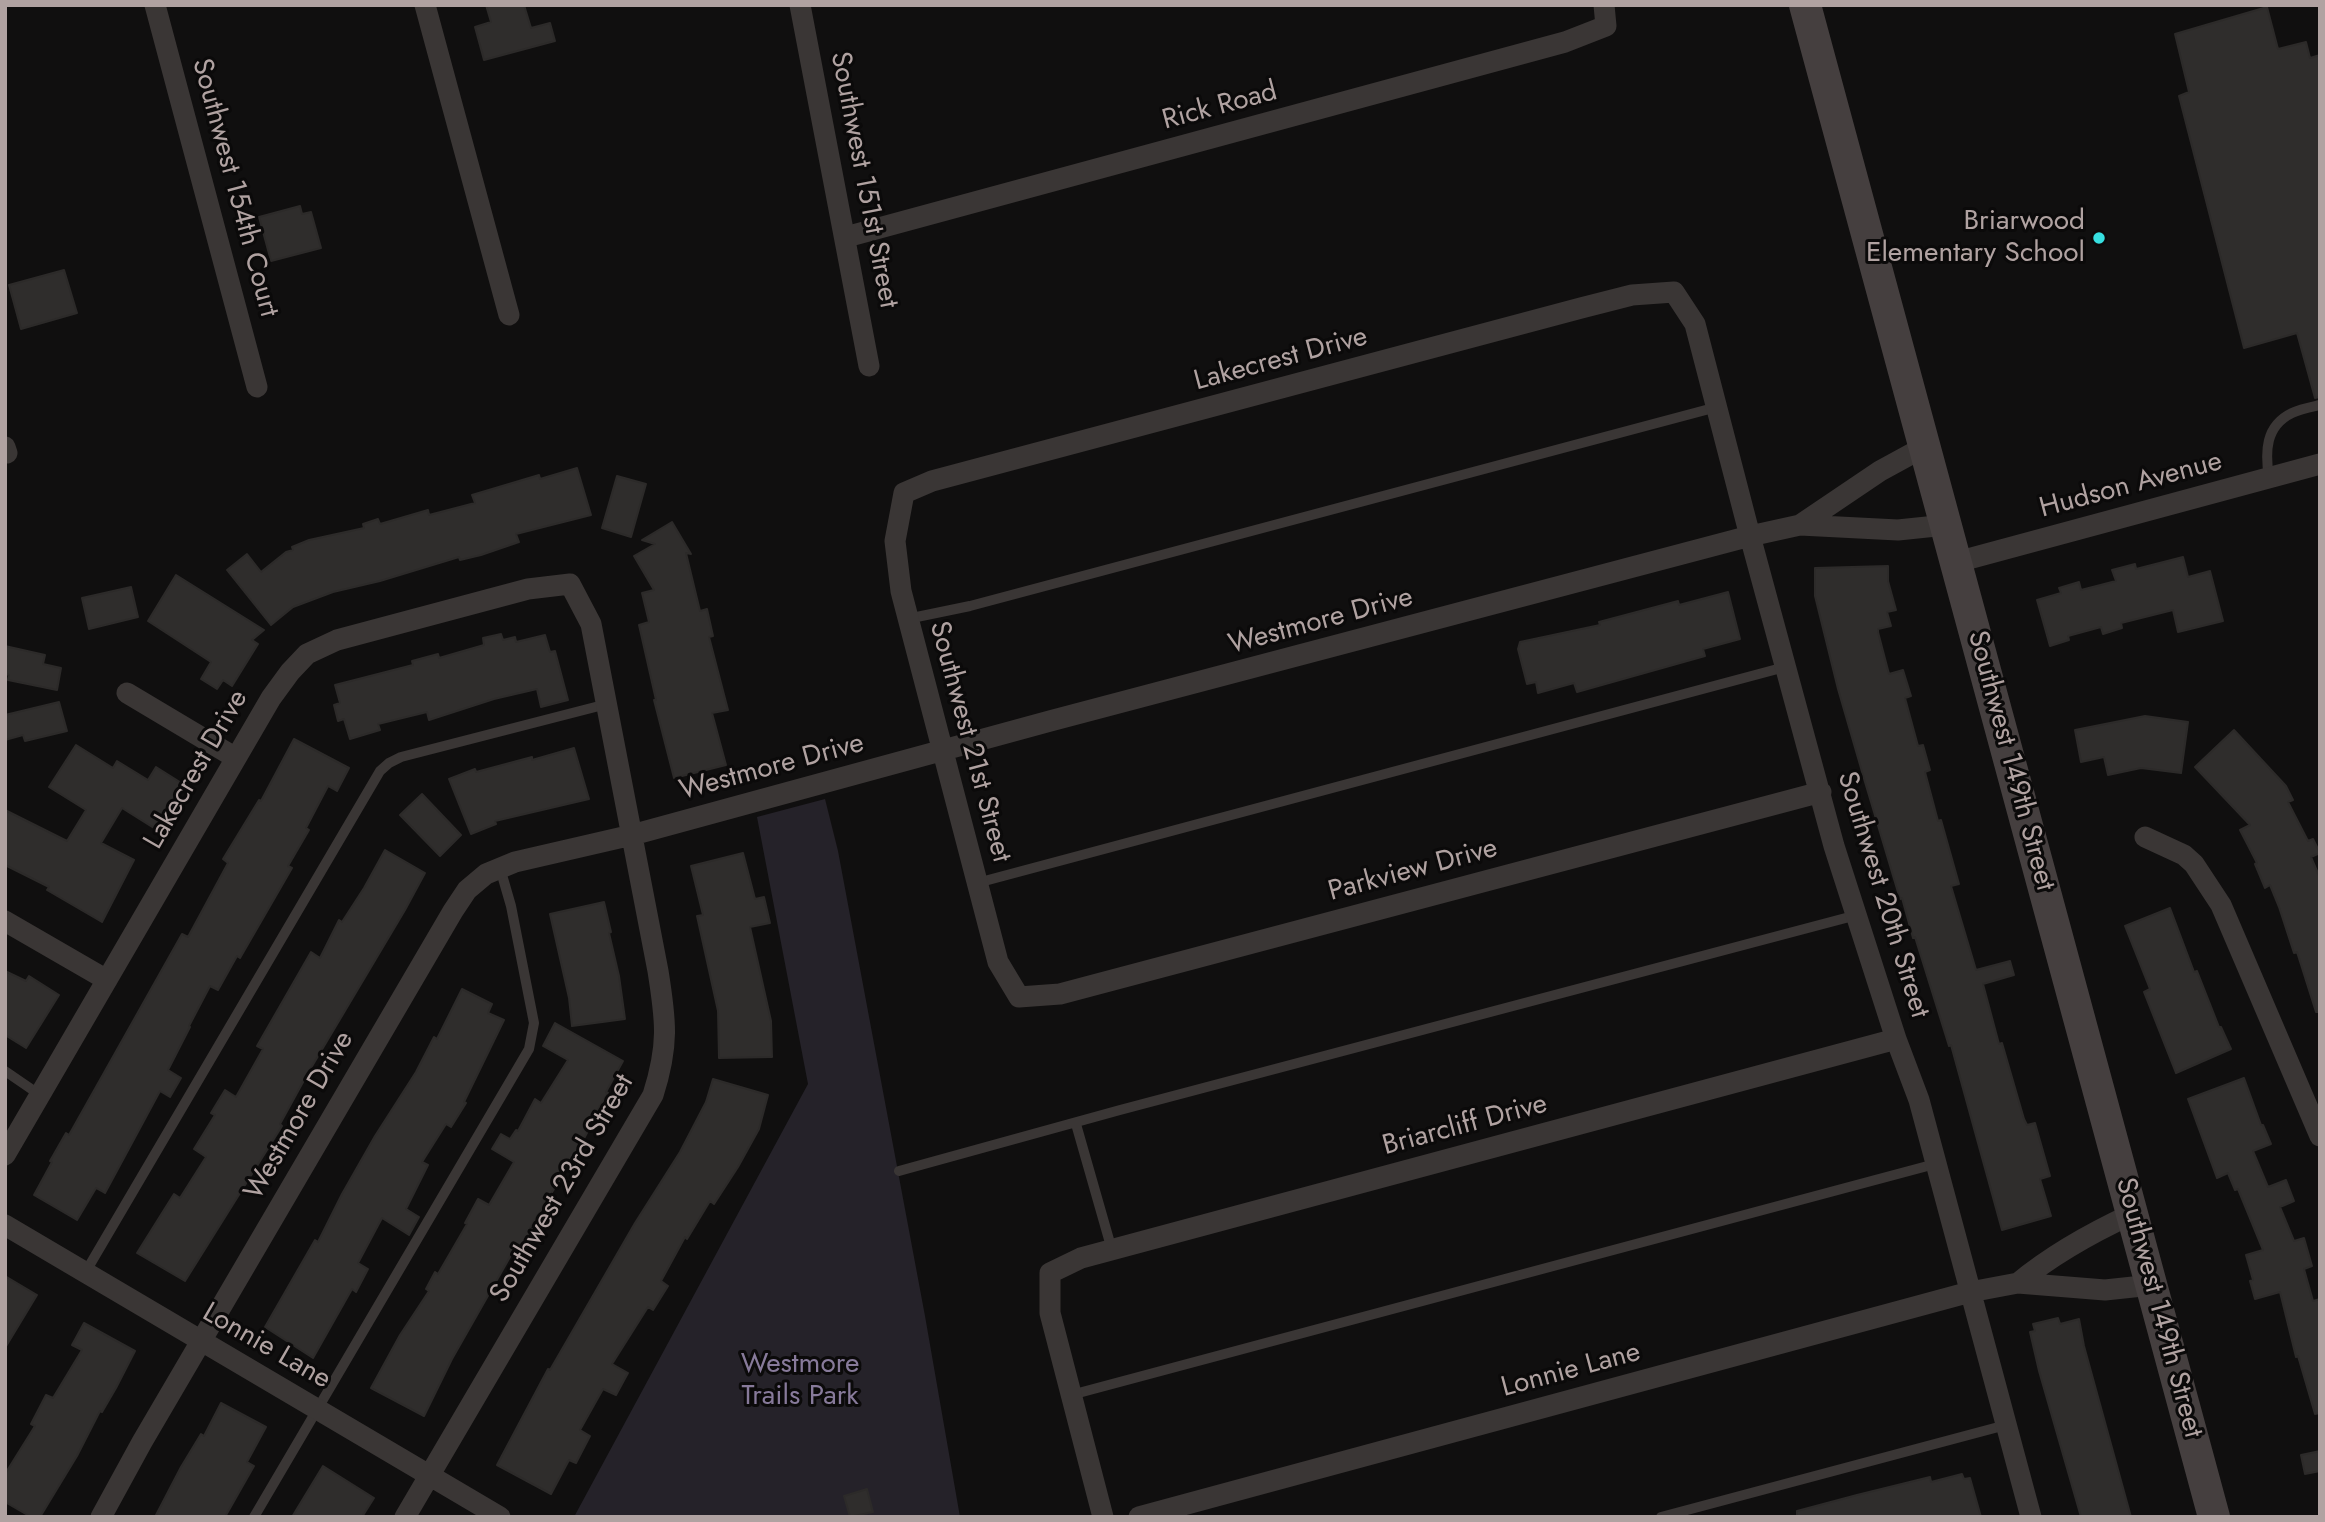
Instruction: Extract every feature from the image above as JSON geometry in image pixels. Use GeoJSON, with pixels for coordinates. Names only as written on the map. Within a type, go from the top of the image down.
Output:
{"type":"FeatureCollection","features":[{"type":"Feature","properties":{"kind":"street","name":"Southwest 154th Court"},"geometry":{"type":"LineString","coordinates":[[155,5],[257,387]]}},
{"type":"Feature","properties":{"kind":"street"},"geometry":{"type":"LineString","coordinates":[[425,5],[509,315]]}},
{"type":"Feature","properties":{"kind":"street","name":"Southwest 151st Street"},"geometry":{"type":"LineString","coordinates":[[800,5],[869,366]]}},
{"type":"Feature","properties":{"kind":"street","name":"Southwest 149th Street"},"geometry":{"type":"LineString","coordinates":[[1805,5],[2214,1517]]}},
{"type":"Feature","properties":{"kind":"street","name":"Rick Road"},"geometry":{"type":"LineString","coordinates":[[846,237],[1565,42],[1605,15]]}},
{"type":"Feature","properties":{"kind":"street","name":"Southwest 20th Street"},"geometry":{"type":"LineString","coordinates":[[1674,292],[1695,324],[1749,536],[1834,846],[1896,1039],[1919,1100],[2031,1517]]}},
{"type":"Feature","properties":{"kind":"street","name":"Lakecrest Drive"},"geometry":{"type":"LineString","coordinates":[[904,494],[932,481],[1581,308],[1632,295],[1674,292]]}},
{"type":"Feature","properties":{"kind":"street","name":"Westmore Drive"},"geometry":{"type":"LineString","coordinates":[[1800,525],[1880,471],[1924,447]]}},
{"type":"Feature","properties":{"kind":"street","name":"Hudson Avenue"},"geometry":{"type":"LineString","coordinates":[[1956,562],[2320,464]]}},
{"type":"Feature","properties":{"kind":"street","name":"Southwest 21st Street"},"geometry":{"type":"LineString","coordinates":[[904,494],[895,541],[907,619],[998,962],[1019,998]]}},
{"type":"Feature","properties":{"kind":"street","name":"Westmore Drive"},"geometry":{"type":"LineString","coordinates":[[101,1517],[453,911],[467,890],[486,874],[500,868],[1749,536],[1800,525],[1898,530],[1946,525]]}},
{"type":"Feature","properties":{"kind":"street","name":"Lakecrest Drive"},"geometry":{"type":"LineString","coordinates":[[5,1155],[271,698],[307,654],[337,640],[528,589],[570,584]]}},
{"type":"Feature","properties":{"kind":"street","name":"Southwest 23rd Street"},"geometry":{"type":"LineString","coordinates":[[405,1517],[643,1113],[657,1084],[665,1053],[664,1010],[591,624],[570,584]]}},
{"type":"Feature","properties":{"kind":"street"},"geometry":{"type":"LineString","coordinates":[[127,693],[236,758]]}},
{"type":"Feature","properties":{"kind":"street","name":"Parkview Drive"},"geometry":{"type":"LineString","coordinates":[[1019,998],[1060,994],[1821,792]]}},
{"type":"Feature","properties":{"kind":"street"},"geometry":{"type":"LineString","coordinates":[[2145,837],[2184,855],[2194,864],[2221,905],[2320,1136]]}},
{"type":"Feature","properties":{"kind":"street"},"geometry":{"type":"LineString","coordinates":[[5,921],[107,980]]}},
{"type":"Feature","properties":{"kind":"street","name":"Briarcliff Drive"},"geometry":{"type":"LineString","coordinates":[[1071,1395],[1050,1313],[1050,1273],[1081,1258],[1896,1039]]}},
{"type":"Feature","properties":{"kind":"street","name":"Lonnie Lane"},"geometry":{"type":"LineString","coordinates":[[2018,1283],[2040,1264],[2089,1234],[2132,1214]]}},
{"type":"Feature","properties":{"kind":"street","name":"Lonnie Lane"},"geometry":{"type":"LineString","coordinates":[[5,1225],[500,1517]]}},
{"type":"Feature","properties":{"kind":"street","name":"Lonnie Lane"},"geometry":{"type":"LineString","coordinates":[[1139,1517],[1970,1292],[2018,1283],[2105,1290],[2152,1285]]}},
{"type":"Feature","properties":{"kind":"street"},"geometry":{"type":"LineString","coordinates":[[1071,1395],[1103,1517]]}},
{"type":"Feature","properties":{"kind":"lane"},"geometry":{"type":"LineString","coordinates":[[2269,478],[2265,456],[2272,429],[2291,413],[2320,405]]}},
{"type":"Feature","properties":{"kind":"lane"},"geometry":{"type":"LineString","coordinates":[[907,619],[970,606],[1717,407]]}},
{"type":"Feature","properties":{"kind":"lane"},"geometry":{"type":"LineString","coordinates":[[977,883],[1785,667]]}},
{"type":"Feature","properties":{"kind":"lane"},"geometry":{"type":"LineString","coordinates":[[85,1273],[380,771],[401,757],[607,704]]}},
{"type":"Feature","properties":{"kind":"lane"},"geometry":{"type":"LineString","coordinates":[[254,1517],[529,1049],[533,1037],[533,1014],[511,905],[500,868]]}},
{"type":"Feature","properties":{"kind":"lane"},"geometry":{"type":"LineString","coordinates":[[899,1171],[1857,915]]}},
{"type":"Feature","properties":{"kind":"lane"},"geometry":{"type":"LineString","coordinates":[[5,1071],[40,1095]]}},
{"type":"Feature","properties":{"kind":"lane"},"geometry":{"type":"LineString","coordinates":[[1076,1124],[1112,1250]]}},
{"type":"Feature","properties":{"kind":"lane"},"geometry":{"type":"LineString","coordinates":[[1071,1395],[1935,1164]]}},
{"type":"Feature","properties":{"kind":"lane"},"geometry":{"type":"LineString","coordinates":[[1661,1517],[2006,1425]]}},
{"type":"Feature","properties":{"kind":"green space","name":"Westmore Trails Park"},"geometry":{"type":"Polygon","coordinates":[[[825,799],[838,851],[960,1517],[574,1517],[808,1084],[757,817],[825,799]]]}},
{"type":"Feature","properties":{"kind":"building"},"geometry":{"type":"Polygon","coordinates":[[[486,5],[524,5],[531,28],[550,23],[555,41],[484,60],[475,27],[491,22],[486,5]]]}},
{"type":"Feature","properties":{"kind":"building"},"geometry":{"type":"Polygon","coordinates":[[[2267,7],[2278,49],[2306,42],[2310,58],[2320,55],[2320,397],[2315,398],[2297,333],[2244,348],[2179,96],[2189,92],[2175,34],[2267,7]]]}},
{"type":"Feature","properties":{"kind":"building"},"geometry":{"type":"Polygon","coordinates":[[[300,206],[302,214],[311,212],[321,248],[271,261],[259,217],[300,206]]]}},
{"type":"Feature","properties":{"kind":"building"},"geometry":{"type":"Polygon","coordinates":[[[64,270],[77,313],[21,329],[9,285],[64,270]]]}},
{"type":"Feature","properties":{"kind":"building"},"geometry":{"type":"Polygon","coordinates":[[[577,468],[591,515],[516,534],[519,542],[481,555],[460,560],[459,557],[333,592],[293,607],[271,625],[227,570],[247,554],[261,572],[286,552],[293,550],[292,547],[309,540],[364,528],[363,524],[378,519],[380,524],[428,510],[429,515],[475,503],[472,495],[539,475],[540,479],[577,468]]]}},
{"type":"Feature","properties":{"kind":"building"},"geometry":{"type":"Polygon","coordinates":[[[617,476],[646,484],[631,537],[602,528],[617,476]]]}},
{"type":"Feature","properties":{"kind":"building"},"geometry":{"type":"Polygon","coordinates":[[[672,522],[691,554],[686,553],[700,611],[707,609],[713,636],[709,637],[728,710],[712,713],[726,765],[674,778],[654,700],[639,625],[649,622],[642,593],[654,590],[634,556],[655,544],[642,540],[672,522]]]}},
{"type":"Feature","properties":{"kind":"building"},"geometry":{"type":"Polygon","coordinates":[[[2183,557],[2188,577],[2210,571],[2223,621],[2178,632],[2173,610],[2121,623],[2122,628],[2103,634],[2101,627],[2068,636],[2069,640],[2050,646],[2037,600],[2061,593],[2059,588],[2079,582],[2081,590],[2116,581],[2112,570],[2135,564],[2136,569],[2183,557]]]}},
{"type":"Feature","properties":{"kind":"building"},"geometry":{"type":"Polygon","coordinates":[[[1888,566],[1888,581],[1896,610],[1887,612],[1891,626],[1878,629],[1878,632],[1889,674],[1903,670],[1911,696],[1905,698],[1918,746],[1923,745],[1930,770],[1925,772],[1959,884],[1951,886],[1976,970],[2010,961],[2014,975],[1983,984],[1999,1044],[2002,1043],[2024,1119],[2027,1125],[2035,1123],[2050,1176],[2040,1179],[2051,1216],[2002,1230],[1951,1045],[1949,1046],[1902,898],[1900,899],[1865,782],[1815,596],[1815,568],[1888,566]]]}},
{"type":"Feature","properties":{"kind":"building"},"geometry":{"type":"Polygon","coordinates":[[[176,575],[264,630],[252,640],[258,644],[232,686],[223,680],[217,689],[201,679],[211,662],[148,621],[176,575]]]}},
{"type":"Feature","properties":{"kind":"building"},"geometry":{"type":"Polygon","coordinates":[[[131,587],[138,617],[89,629],[82,598],[131,587]]]}},
{"type":"Feature","properties":{"kind":"building"},"geometry":{"type":"Polygon","coordinates":[[[1728,592],[1740,639],[1703,649],[1705,656],[1577,692],[1574,683],[1538,693],[1536,682],[1527,684],[1518,649],[1520,642],[1600,625],[1599,622],[1678,601],[1679,605],[1728,592]]]}},
{"type":"Feature","properties":{"kind":"building"},"geometry":{"type":"Polygon","coordinates":[[[501,634],[503,640],[515,637],[516,642],[545,635],[550,652],[555,651],[568,700],[541,707],[537,689],[494,699],[429,720],[427,712],[378,724],[380,730],[350,739],[344,719],[338,721],[334,705],[340,703],[335,685],[413,665],[412,661],[438,654],[439,658],[484,645],[483,638],[501,634]]]}},
{"type":"Feature","properties":{"kind":"building"},"geometry":{"type":"Polygon","coordinates":[[[5,646],[45,655],[43,664],[61,668],[57,690],[8,680],[9,675],[5,674],[5,646]]]}},
{"type":"Feature","properties":{"kind":"building"},"geometry":{"type":"Polygon","coordinates":[[[59,702],[67,731],[25,741],[23,735],[5,740],[5,715],[59,702]]]}},
{"type":"Feature","properties":{"kind":"building"},"geometry":{"type":"Polygon","coordinates":[[[2145,716],[2188,722],[2181,773],[2141,768],[2108,775],[2104,757],[2081,762],[2075,730],[2145,716]]]}},
{"type":"Feature","properties":{"kind":"building"},"geometry":{"type":"Polygon","coordinates":[[[2234,730],[2286,786],[2293,800],[2288,802],[2308,841],[2313,839],[2320,853],[2311,857],[2320,878],[2320,1012],[2316,1012],[2297,952],[2294,953],[2270,885],[2265,888],[2255,864],[2257,863],[2240,830],[2250,825],[2195,767],[2234,730]]]}},
{"type":"Feature","properties":{"kind":"building"},"geometry":{"type":"Polygon","coordinates":[[[294,739],[349,768],[337,791],[328,786],[306,828],[309,830],[288,866],[292,868],[240,958],[237,956],[218,990],[210,986],[168,1070],[181,1078],[170,1097],[160,1091],[105,1193],[96,1188],[77,1220],[34,1195],[52,1162],[50,1161],[66,1133],[69,1135],[182,934],[188,937],[228,863],[223,859],[259,800],[261,801],[294,739]]]}},
{"type":"Feature","properties":{"kind":"building"},"geometry":{"type":"Polygon","coordinates":[[[76,745],[113,768],[117,761],[148,780],[156,767],[183,784],[166,812],[175,818],[165,835],[122,808],[101,843],[134,860],[102,922],[47,890],[49,887],[5,865],[5,810],[67,841],[86,810],[49,787],[76,745]]]}},
{"type":"Feature","properties":{"kind":"building"},"geometry":{"type":"Polygon","coordinates":[[[574,748],[589,799],[495,821],[496,824],[471,834],[449,779],[475,769],[476,772],[574,748]]]}},
{"type":"Feature","properties":{"kind":"building"},"geometry":{"type":"Polygon","coordinates":[[[422,794],[461,835],[440,856],[400,815],[422,794]]]}},
{"type":"Feature","properties":{"kind":"building"},"geometry":{"type":"Polygon","coordinates":[[[385,850],[425,873],[308,1073],[280,1124],[282,1126],[185,1281],[137,1253],[174,1194],[180,1198],[206,1157],[194,1149],[215,1115],[211,1113],[225,1090],[236,1097],[263,1049],[257,1046],[311,952],[320,958],[339,920],[342,922],[385,850]]]}},
{"type":"Feature","properties":{"kind":"building"},"geometry":{"type":"Polygon","coordinates":[[[743,853],[755,899],[764,897],[770,923],[750,927],[771,1021],[772,1057],[719,1058],[718,1011],[697,916],[703,915],[691,866],[743,853]]]}},
{"type":"Feature","properties":{"kind":"building"},"geometry":{"type":"Polygon","coordinates":[[[604,902],[625,1019],[572,1026],[569,998],[550,914],[604,902]]]}},
{"type":"Feature","properties":{"kind":"building"},"geometry":{"type":"Polygon","coordinates":[[[2170,908],[2194,972],[2197,971],[2219,1027],[2231,1049],[2176,1073],[2144,992],[2150,989],[2125,926],[2170,908]]]}},
{"type":"Feature","properties":{"kind":"building"},"geometry":{"type":"Polygon","coordinates":[[[5,971],[26,981],[29,976],[59,995],[26,1048],[5,1035],[5,971]]]}},
{"type":"Feature","properties":{"kind":"building"},"geometry":{"type":"Polygon","coordinates":[[[462,989],[492,1004],[488,1013],[504,1020],[464,1102],[466,1103],[451,1127],[446,1124],[422,1162],[428,1165],[406,1209],[419,1217],[409,1235],[382,1218],[358,1263],[368,1269],[356,1292],[352,1289],[313,1358],[265,1327],[315,1240],[318,1242],[342,1194],[416,1072],[434,1037],[437,1039],[462,989]]]}},
{"type":"Feature","properties":{"kind":"building"},"geometry":{"type":"Polygon","coordinates":[[[555,1023],[623,1061],[606,1092],[608,1093],[587,1127],[589,1129],[578,1150],[530,1228],[532,1229],[518,1253],[514,1250],[452,1359],[424,1416],[371,1388],[400,1335],[429,1291],[426,1289],[435,1272],[438,1274],[467,1224],[465,1223],[478,1199],[489,1205],[514,1162],[492,1149],[501,1134],[510,1139],[516,1130],[518,1131],[535,1099],[541,1103],[568,1060],[543,1046],[555,1023]]]}},
{"type":"Feature","properties":{"kind":"building"},"geometry":{"type":"Polygon","coordinates":[[[2244,1078],[2271,1144],[2253,1151],[2268,1187],[2286,1180],[2294,1201],[2280,1207],[2294,1241],[2304,1238],[2312,1266],[2304,1269],[2313,1301],[2320,1299],[2320,1413],[2315,1414],[2298,1356],[2296,1357],[2280,1292],[2255,1299],[2246,1255],[2263,1250],[2238,1189],[2235,1190],[2228,1173],[2217,1178],[2188,1099],[2244,1078]]]}},
{"type":"Feature","properties":{"kind":"building"},"geometry":{"type":"Polygon","coordinates":[[[713,1079],[768,1095],[759,1129],[714,1204],[710,1201],[687,1239],[685,1237],[661,1281],[668,1286],[653,1310],[648,1307],[612,1364],[628,1373],[616,1395],[603,1389],[580,1430],[590,1436],[576,1463],[569,1460],[551,1494],[497,1465],[548,1369],[550,1370],[635,1223],[680,1152],[706,1102],[713,1079]]]}},
{"type":"Feature","properties":{"kind":"building"},"geometry":{"type":"Polygon","coordinates":[[[5,1276],[37,1295],[5,1348],[5,1276]]]}},
{"type":"Feature","properties":{"kind":"building"},"geometry":{"type":"Polygon","coordinates":[[[2058,1318],[2060,1324],[2079,1319],[2131,1517],[2081,1517],[2030,1332],[2035,1331],[2033,1324],[2058,1318]]]}},
{"type":"Feature","properties":{"kind":"building"},"geometry":{"type":"Polygon","coordinates":[[[84,1323],[135,1351],[40,1517],[31,1517],[5,1502],[5,1474],[35,1426],[31,1424],[46,1395],[53,1398],[82,1350],[72,1345],[84,1323]]]}},
{"type":"Feature","properties":{"kind":"building"},"geometry":{"type":"Polygon","coordinates":[[[221,1403],[266,1427],[247,1462],[254,1466],[225,1517],[155,1517],[181,1467],[201,1434],[204,1436],[221,1403]]]}},
{"type":"Feature","properties":{"kind":"building"},"geometry":{"type":"Polygon","coordinates":[[[2320,1451],[2320,1471],[2305,1474],[2301,1455],[2320,1451]]]}},
{"type":"Feature","properties":{"kind":"building"},"geometry":{"type":"Polygon","coordinates":[[[323,1466],[374,1498],[362,1517],[292,1517],[323,1466]]]}},
{"type":"Feature","properties":{"kind":"building"},"geometry":{"type":"Polygon","coordinates":[[[1962,1474],[1964,1479],[1970,1478],[1981,1517],[1797,1517],[1797,1511],[1857,1495],[1930,1477],[1931,1482],[1962,1474]]]}},
{"type":"Feature","properties":{"kind":"building"},"geometry":{"type":"Polygon","coordinates":[[[867,1489],[873,1512],[850,1517],[844,1496],[867,1489]]]}},
{"type":"Feature","properties":{"kind":"place","name":"Briarwood Elementary School"},"geometry":{"type":"Point","coordinates":[2099,238]}}]}
